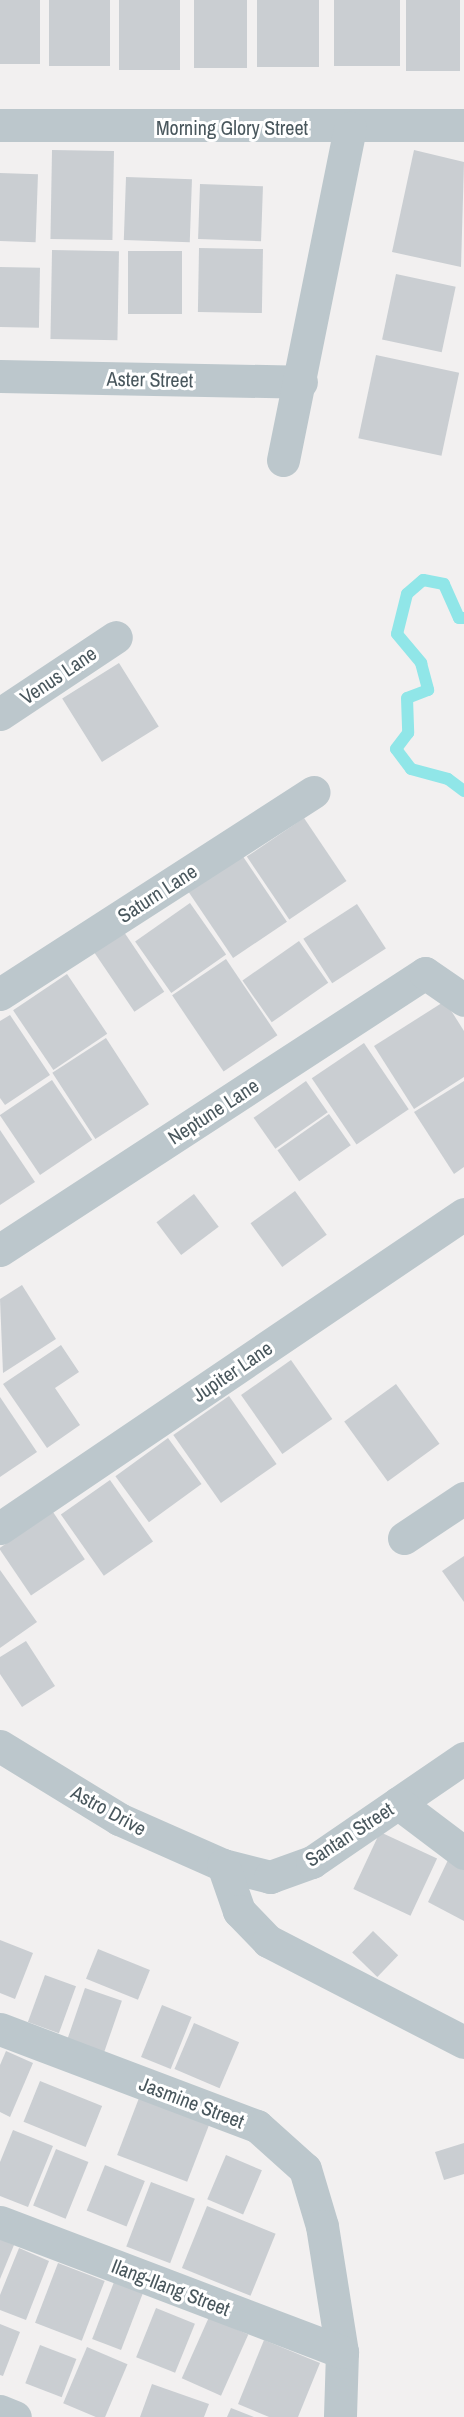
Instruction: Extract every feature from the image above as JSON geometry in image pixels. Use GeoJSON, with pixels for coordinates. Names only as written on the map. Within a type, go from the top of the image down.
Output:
{"type":"FeatureCollection","features":[{"type":"Feature","properties":{"kind":"street","name":"Morning Glory Street"},"geometry":{"type":"LineString","coordinates":[[0,125],[350,128],[464,126]]}},
{"type":"Feature","properties":{"kind":"street"},"geometry":{"type":"LineString","coordinates":[[283,460],[301,382],[350,128]]}},
{"type":"Feature","properties":{"kind":"street","name":"Aster Street"},"geometry":{"type":"LineString","coordinates":[[0,375],[301,382]]}},
{"type":"Feature","properties":{"kind":"street","name":"Venus Lane"},"geometry":{"type":"LineString","coordinates":[[0,714],[116,637]]}},
{"type":"Feature","properties":{"kind":"street","name":"Saturn Lane"},"geometry":{"type":"LineString","coordinates":[[0,994],[314,792]]}},
{"type":"Feature","properties":{"kind":"street","name":"Neptune Lane"},"geometry":{"type":"LineString","coordinates":[[0,1250],[425,973],[464,1000]]}},
{"type":"Feature","properties":{"kind":"street","name":"Jupiter Lane"},"geometry":{"type":"LineString","coordinates":[[0,1528],[464,1214]]}},
{"type":"Feature","properties":{"kind":"street"},"geometry":{"type":"LineString","coordinates":[[404,1538],[464,1497]]}},
{"type":"Feature","properties":{"kind":"street","name":"Astro Drive"},"geometry":{"type":"LineString","coordinates":[[0,1746],[119,1818],[223,1865]]}},
{"type":"Feature","properties":{"kind":"street","name":"Santan Street"},"geometry":{"type":"LineString","coordinates":[[223,1865],[270,1877],[312,1862],[464,1758]]}},
{"type":"Feature","properties":{"kind":"street"},"geometry":{"type":"LineString","coordinates":[[398,1803],[464,1853]]}},
{"type":"Feature","properties":{"kind":"street"},"geometry":{"type":"LineString","coordinates":[[223,1865],[239,1911],[268,1941],[464,2042]]}},
{"type":"Feature","properties":{"kind":"street","name":"Jasmine Street"},"geometry":{"type":"LineString","coordinates":[[0,2029],[257,2126],[304,2169],[322,2226],[342,2352],[340,2417]]}},
{"type":"Feature","properties":{"kind":"street","name":"Ilang-Ilang Street"},"geometry":{"type":"LineString","coordinates":[[0,2222],[342,2352]]}},
{"type":"Feature","properties":{"kind":"street"},"geometry":{"type":"LineString","coordinates":[[0,2411],[15,2417]]}},
{"type":"Feature","properties":{"kind":"building"},"geometry":{"type":"Polygon","coordinates":[[[0,0],[40,0],[40,64],[0,64],[0,0]]]}},
{"type":"Feature","properties":{"kind":"building"},"geometry":{"type":"Polygon","coordinates":[[[49,0],[110,0],[110,66],[49,66],[49,0]]]}},
{"type":"Feature","properties":{"kind":"building"},"geometry":{"type":"Polygon","coordinates":[[[119,0],[180,0],[180,70],[119,70],[119,0]]]}},
{"type":"Feature","properties":{"kind":"building"},"geometry":{"type":"Polygon","coordinates":[[[194,0],[247,0],[247,68],[194,68],[194,0]]]}},
{"type":"Feature","properties":{"kind":"building"},"geometry":{"type":"Polygon","coordinates":[[[257,0],[319,0],[319,67],[257,67],[257,0]]]}},
{"type":"Feature","properties":{"kind":"building"},"geometry":{"type":"Polygon","coordinates":[[[334,0],[400,0],[400,66],[334,66],[334,0]]]}},
{"type":"Feature","properties":{"kind":"building"},"geometry":{"type":"Polygon","coordinates":[[[406,0],[460,0],[460,71],[406,71],[406,0]]]}},
{"type":"Feature","properties":{"kind":"building"},"geometry":{"type":"Polygon","coordinates":[[[52,150],[114,151],[112,240],[50,239],[52,150]]]}},
{"type":"Feature","properties":{"kind":"building"},"geometry":{"type":"Polygon","coordinates":[[[414,150],[464,162],[461,267],[392,252],[414,150]]]}},
{"type":"Feature","properties":{"kind":"building"},"geometry":{"type":"Polygon","coordinates":[[[0,173],[38,174],[36,242],[0,241],[0,173]]]}},
{"type":"Feature","properties":{"kind":"building"},"geometry":{"type":"Polygon","coordinates":[[[126,177],[192,179],[190,242],[124,240],[126,177]]]}},
{"type":"Feature","properties":{"kind":"building"},"geometry":{"type":"Polygon","coordinates":[[[200,184],[263,186],[261,241],[198,239],[200,184]]]}},
{"type":"Feature","properties":{"kind":"building"},"geometry":{"type":"Polygon","coordinates":[[[199,248],[263,249],[262,313],[198,312],[199,248]]]}},
{"type":"Feature","properties":{"kind":"building"},"geometry":{"type":"Polygon","coordinates":[[[52,250],[119,251],[117,340],[50,339],[52,250]]]}},
{"type":"Feature","properties":{"kind":"building"},"geometry":{"type":"Polygon","coordinates":[[[128,251],[182,251],[182,314],[128,314],[128,251]]]}},
{"type":"Feature","properties":{"kind":"building"},"geometry":{"type":"Polygon","coordinates":[[[0,267],[40,268],[39,328],[0,327],[0,267]]]}},
{"type":"Feature","properties":{"kind":"building"},"geometry":{"type":"Polygon","coordinates":[[[396,274],[456,287],[442,352],[382,340],[396,274]]]}},
{"type":"Feature","properties":{"kind":"building"},"geometry":{"type":"Polygon","coordinates":[[[376,355],[459,373],[441,456],[358,438],[376,355]]]}},
{"type":"Feature","properties":{"kind":"building"},"geometry":{"type":"Polygon","coordinates":[[[119,663],[159,727],[102,762],[62,699],[119,663]]]}},
{"type":"Feature","properties":{"kind":"building"},"geometry":{"type":"Polygon","coordinates":[[[304,818],[346,881],[289,920],[247,857],[304,818]]]}},
{"type":"Feature","properties":{"kind":"building"},"geometry":{"type":"Polygon","coordinates":[[[240,852],[287,922],[233,958],[186,888],[240,852]]]}},
{"type":"Feature","properties":{"kind":"building"},"geometry":{"type":"Polygon","coordinates":[[[190,903],[226,955],[171,993],[135,941],[190,903]]]}},
{"type":"Feature","properties":{"kind":"building"},"geometry":{"type":"Polygon","coordinates":[[[357,904],[386,948],[332,983],[303,939],[357,904]]]}},
{"type":"Feature","properties":{"kind":"building"},"geometry":{"type":"Polygon","coordinates":[[[124,932],[164,992],[134,1012],[94,952],[124,932]]]}},
{"type":"Feature","properties":{"kind":"building"},"geometry":{"type":"Polygon","coordinates":[[[299,941],[328,983],[272,1022],[242,981],[299,941]]]}},
{"type":"Feature","properties":{"kind":"building"},"geometry":{"type":"Polygon","coordinates":[[[226,959],[277,1035],[224,1072],[172,995],[226,959]]]}},
{"type":"Feature","properties":{"kind":"building"},"geometry":{"type":"Polygon","coordinates":[[[67,974],[107,1034],[53,1070],[13,1010],[67,974]]]}},
{"type":"Feature","properties":{"kind":"building"},"geometry":{"type":"Polygon","coordinates":[[[445,1001],[464,1031],[464,1077],[414,1109],[374,1046],[445,1001]]]}},
{"type":"Feature","properties":{"kind":"building"},"geometry":{"type":"Polygon","coordinates":[[[10,1015],[50,1075],[5,1105],[0,1098],[0,1021],[10,1015]]]}},
{"type":"Feature","properties":{"kind":"building"},"geometry":{"type":"Polygon","coordinates":[[[106,1038],[149,1104],[95,1139],[52,1073],[106,1038]]]}},
{"type":"Feature","properties":{"kind":"building"},"geometry":{"type":"Polygon","coordinates":[[[364,1043],[409,1109],[357,1145],[312,1078],[364,1043]]]}},
{"type":"Feature","properties":{"kind":"building"},"geometry":{"type":"Polygon","coordinates":[[[52,1080],[92,1140],[40,1175],[0,1115],[52,1080]]]}},
{"type":"Feature","properties":{"kind":"building"},"geometry":{"type":"Polygon","coordinates":[[[306,1081],[328,1112],[275,1149],[254,1118],[306,1081]]]}},
{"type":"Feature","properties":{"kind":"building"},"geometry":{"type":"Polygon","coordinates":[[[464,1081],[464,1167],[454,1174],[414,1112],[464,1081]]]}},
{"type":"Feature","properties":{"kind":"building"},"geometry":{"type":"Polygon","coordinates":[[[329,1114],[351,1145],[299,1181],[277,1150],[329,1114]]]}},
{"type":"Feature","properties":{"kind":"building"},"geometry":{"type":"Polygon","coordinates":[[[0,1130],[35,1182],[0,1205],[0,1130]]]}},
{"type":"Feature","properties":{"kind":"building"},"geometry":{"type":"Polygon","coordinates":[[[295,1191],[327,1235],[282,1267],[251,1223],[295,1191]]]}},
{"type":"Feature","properties":{"kind":"building"},"geometry":{"type":"Polygon","coordinates":[[[194,1194],[219,1227],[181,1255],[156,1222],[194,1194]]]}},
{"type":"Feature","properties":{"kind":"building"},"geometry":{"type":"Polygon","coordinates":[[[22,1285],[56,1339],[3,1373],[0,1299],[22,1285]]]}},
{"type":"Feature","properties":{"kind":"building"},"geometry":{"type":"Polygon","coordinates":[[[61,1345],[79,1372],[55,1388],[80,1425],[47,1448],[3,1384],[61,1345]]]}},
{"type":"Feature","properties":{"kind":"building"},"geometry":{"type":"Polygon","coordinates":[[[291,1360],[332,1419],[282,1454],[241,1395],[291,1360]]]}},
{"type":"Feature","properties":{"kind":"building"},"geometry":{"type":"Polygon","coordinates":[[[396,1384],[439,1444],[388,1481],[344,1422],[396,1384]]]}},
{"type":"Feature","properties":{"kind":"building"},"geometry":{"type":"Polygon","coordinates":[[[229,1396],[277,1464],[221,1503],[173,1435],[229,1396]]]}},
{"type":"Feature","properties":{"kind":"building"},"geometry":{"type":"Polygon","coordinates":[[[0,1397],[37,1452],[0,1477],[0,1397]]]}},
{"type":"Feature","properties":{"kind":"building"},"geometry":{"type":"Polygon","coordinates":[[[168,1438],[202,1484],[149,1522],[115,1476],[168,1438]]]}},
{"type":"Feature","properties":{"kind":"building"},"geometry":{"type":"Polygon","coordinates":[[[110,1480],[153,1541],[104,1576],[61,1514],[110,1480]]]}},
{"type":"Feature","properties":{"kind":"building"},"geometry":{"type":"Polygon","coordinates":[[[53,1512],[85,1559],[31,1596],[0,1548],[53,1512]]]}},
{"type":"Feature","properties":{"kind":"building"},"geometry":{"type":"Polygon","coordinates":[[[464,1556],[464,1602],[442,1571],[464,1556]]]}},
{"type":"Feature","properties":{"kind":"building"},"geometry":{"type":"Polygon","coordinates":[[[0,1570],[37,1622],[0,1648],[0,1570]]]}},
{"type":"Feature","properties":{"kind":"building"},"geometry":{"type":"Polygon","coordinates":[[[26,1641],[55,1686],[22,1707],[0,1674],[0,1657],[26,1641]]]}},
{"type":"Feature","properties":{"kind":"building"},"geometry":{"type":"Polygon","coordinates":[[[380,1832],[437,1859],[410,1916],[353,1889],[380,1832]]]}},
{"type":"Feature","properties":{"kind":"building"},"geometry":{"type":"Polygon","coordinates":[[[448,1860],[464,1868],[464,1921],[428,1902],[448,1860]]]}},
{"type":"Feature","properties":{"kind":"building"},"geometry":{"type":"Polygon","coordinates":[[[373,1931],[398,1955],[377,1977],[352,1953],[373,1931]]]}},
{"type":"Feature","properties":{"kind":"building"},"geometry":{"type":"Polygon","coordinates":[[[0,1940],[33,1953],[15,1999],[0,1993],[0,1940]]]}},
{"type":"Feature","properties":{"kind":"building"},"geometry":{"type":"Polygon","coordinates":[[[98,1949],[150,1970],[138,2000],[86,1979],[98,1949]]]}},
{"type":"Feature","properties":{"kind":"building"},"geometry":{"type":"Polygon","coordinates":[[[45,1975],[76,1986],[59,2033],[28,2022],[45,1975]]]}},
{"type":"Feature","properties":{"kind":"building"},"geometry":{"type":"Polygon","coordinates":[[[85,1988],[122,2001],[104,2052],[67,2039],[85,1988]]]}},
{"type":"Feature","properties":{"kind":"building"},"geometry":{"type":"Polygon","coordinates":[[[162,2005],[192,2017],[171,2069],[141,2057],[162,2005]]]}},
{"type":"Feature","properties":{"kind":"building"},"geometry":{"type":"Polygon","coordinates":[[[194,2023],[239,2042],[220,2088],[174,2069],[194,2023]]]}},
{"type":"Feature","properties":{"kind":"building"},"geometry":{"type":"Polygon","coordinates":[[[6,2051],[33,2063],[10,2117],[0,2112],[0,2065],[6,2051]]]}},
{"type":"Feature","properties":{"kind":"building"},"geometry":{"type":"Polygon","coordinates":[[[40,2081],[102,2106],[86,2147],[24,2122],[40,2081]]]}},
{"type":"Feature","properties":{"kind":"building"},"geometry":{"type":"Polygon","coordinates":[[[139,2098],[209,2125],[187,2182],[117,2155],[139,2098]]]}},
{"type":"Feature","properties":{"kind":"building"},"geometry":{"type":"Polygon","coordinates":[[[13,2130],[53,2146],[28,2207],[0,2196],[0,2162],[13,2130]]]}},
{"type":"Feature","properties":{"kind":"building"},"geometry":{"type":"Polygon","coordinates":[[[464,2143],[464,2174],[444,2180],[435,2152],[464,2143]]]}},
{"type":"Feature","properties":{"kind":"building"},"geometry":{"type":"Polygon","coordinates":[[[56,2149],[88,2162],[66,2219],[33,2206],[56,2149]]]}},
{"type":"Feature","properties":{"kind":"building"},"geometry":{"type":"Polygon","coordinates":[[[226,2155],[262,2170],[243,2214],[207,2199],[226,2155]]]}},
{"type":"Feature","properties":{"kind":"building"},"geometry":{"type":"Polygon","coordinates":[[[105,2165],[145,2181],[127,2227],[87,2210],[105,2165]]]}},
{"type":"Feature","properties":{"kind":"building"},"geometry":{"type":"Polygon","coordinates":[[[151,2182],[195,2199],[170,2263],[126,2246],[151,2182]]]}},
{"type":"Feature","properties":{"kind":"building"},"geometry":{"type":"Polygon","coordinates":[[[207,2206],[276,2234],[251,2296],[182,2268],[207,2206]]]}},
{"type":"Feature","properties":{"kind":"building"},"geometry":{"type":"Polygon","coordinates":[[[0,2239],[14,2245],[0,2279],[0,2239]]]}},
{"type":"Feature","properties":{"kind":"building"},"geometry":{"type":"Polygon","coordinates":[[[19,2248],[49,2261],[26,2320],[0,2310],[0,2295],[19,2248]]]}},
{"type":"Feature","properties":{"kind":"building"},"geometry":{"type":"Polygon","coordinates":[[[58,2263],[105,2281],[82,2341],[35,2323],[58,2263]]]}},
{"type":"Feature","properties":{"kind":"building"},"geometry":{"type":"Polygon","coordinates":[[[114,2282],[143,2293],[121,2350],[92,2339],[114,2282]]]}},
{"type":"Feature","properties":{"kind":"building"},"geometry":{"type":"Polygon","coordinates":[[[156,2308],[195,2324],[175,2373],[136,2357],[156,2308]]]}},
{"type":"Feature","properties":{"kind":"building"},"geometry":{"type":"Polygon","coordinates":[[[209,2317],[248,2334],[221,2396],[182,2378],[209,2317]]]}},
{"type":"Feature","properties":{"kind":"building"},"geometry":{"type":"Polygon","coordinates":[[[0,2324],[20,2332],[3,2376],[0,2375],[0,2324]]]}},
{"type":"Feature","properties":{"kind":"building"},"geometry":{"type":"Polygon","coordinates":[[[264,2340],[320,2363],[298,2417],[269,2417],[238,2404],[264,2340]]]}},
{"type":"Feature","properties":{"kind":"building"},"geometry":{"type":"Polygon","coordinates":[[[40,2345],[76,2359],[62,2397],[25,2383],[40,2345]]]}},
{"type":"Feature","properties":{"kind":"building"},"geometry":{"type":"Polygon","coordinates":[[[87,2347],[128,2364],[105,2417],[96,2417],[63,2403],[87,2347]]]}},
{"type":"Feature","properties":{"kind":"building"},"geometry":{"type":"Polygon","coordinates":[[[152,2384],[209,2404],[204,2417],[140,2417],[152,2384]]]}},
{"type":"Feature","properties":{"kind":"building"},"geometry":{"type":"Polygon","coordinates":[[[231,2408],[254,2417],[227,2417],[231,2408]]]}},
{"type":"Feature","properties":{"kind":"waterway"},"geometry":{"type":"LineString","coordinates":[[464,618],[459,618],[444,584],[423,580],[407,594],[397,634],[421,663],[428,690],[407,698],[408,733],[396,749],[411,769],[448,779],[464,791]]}}]}
